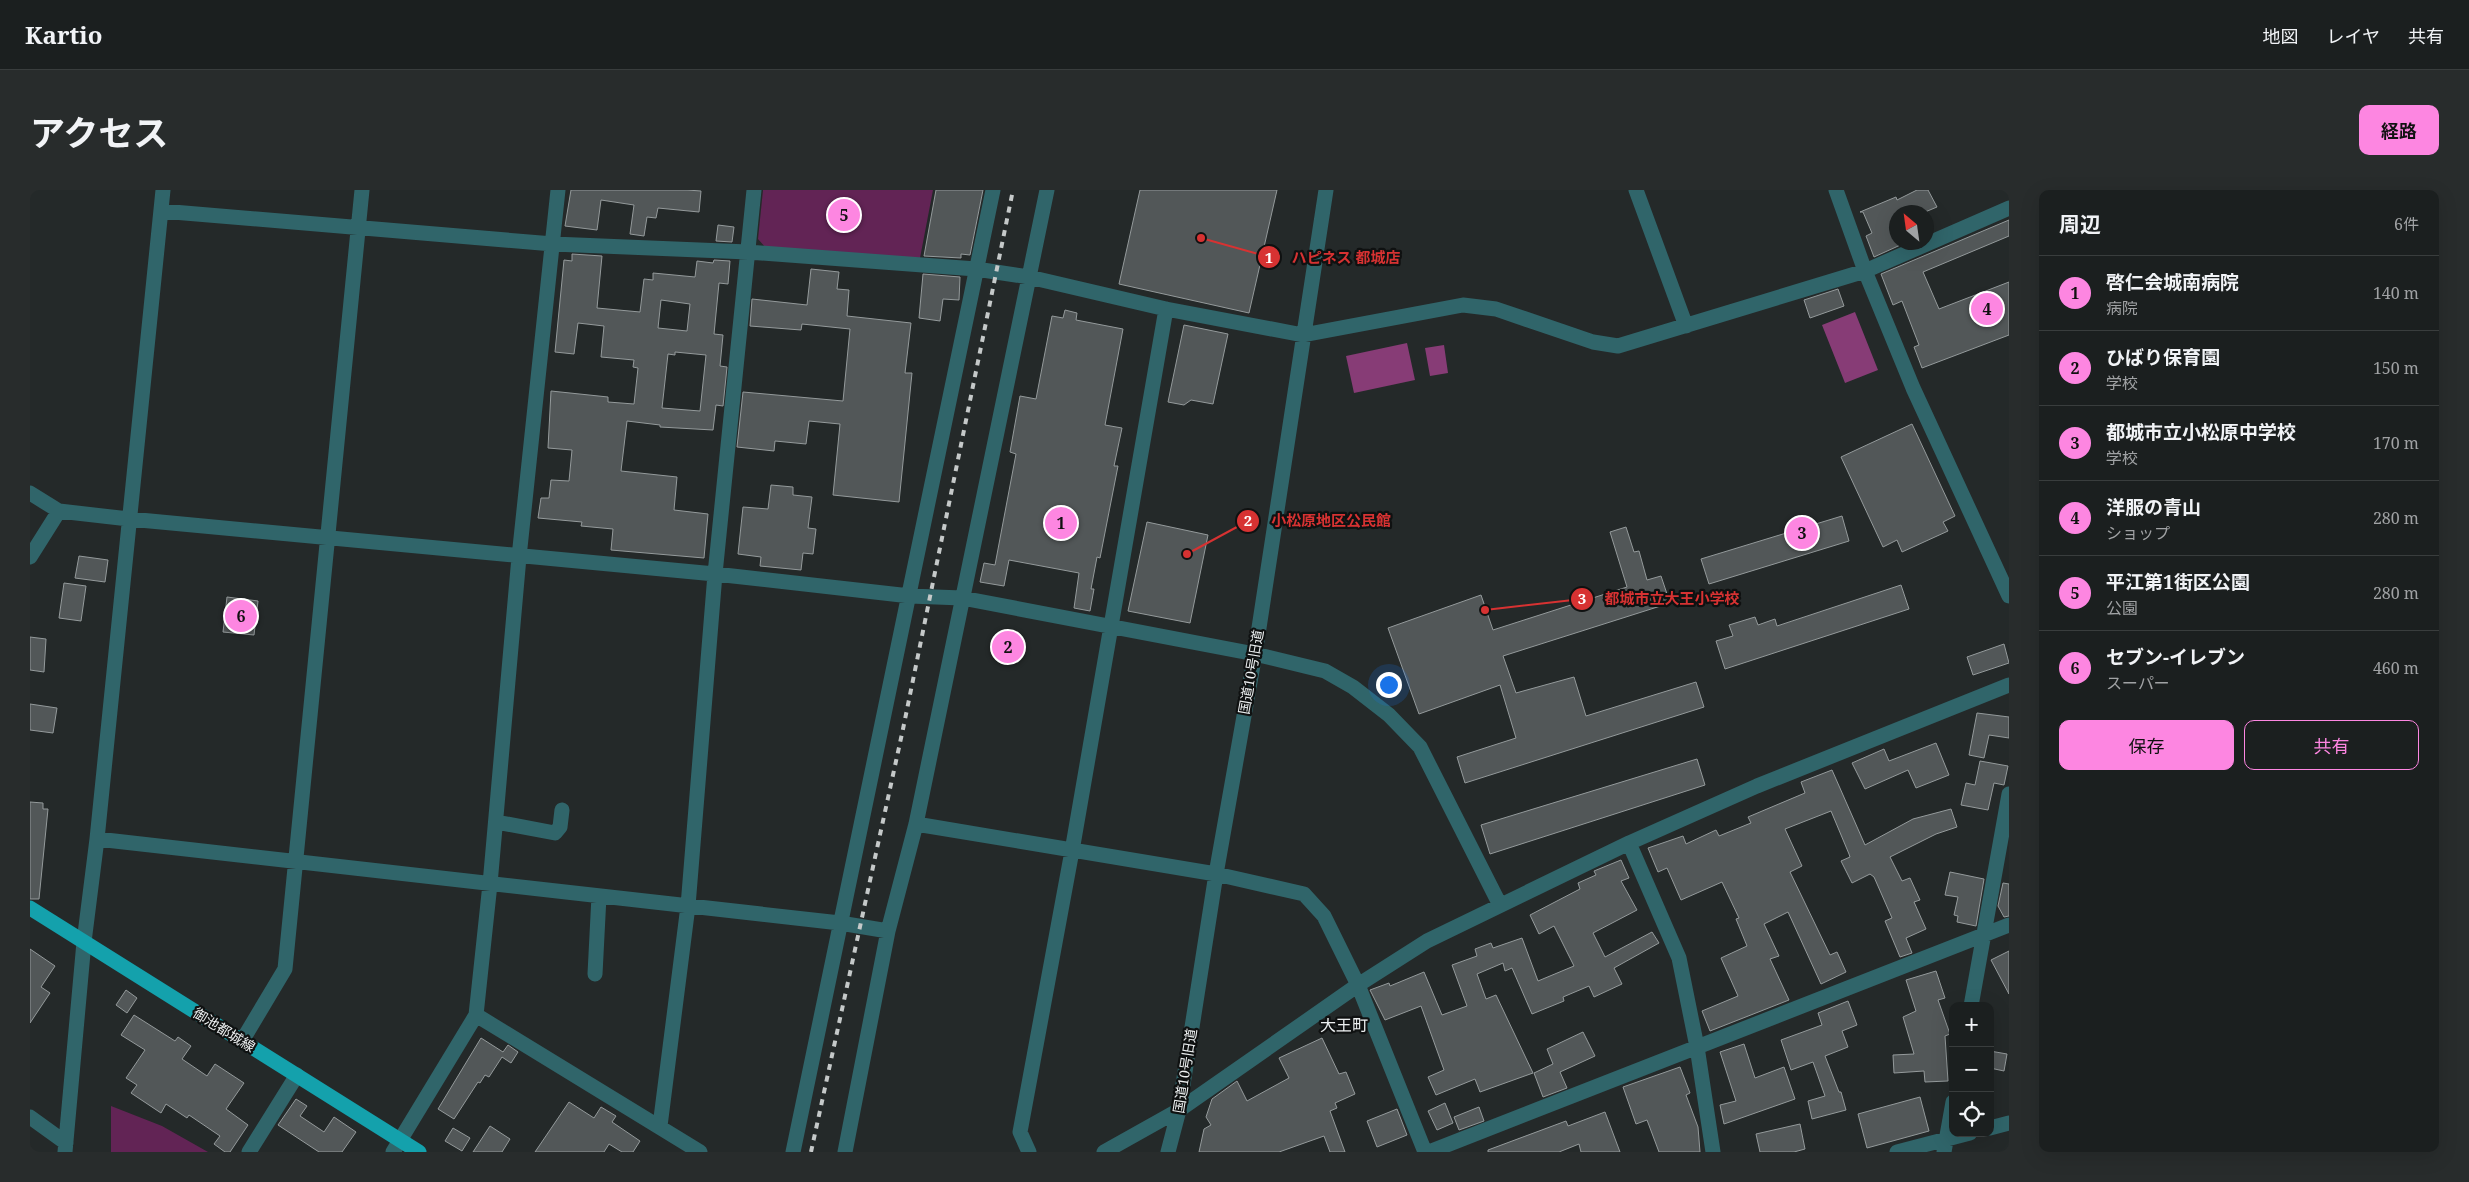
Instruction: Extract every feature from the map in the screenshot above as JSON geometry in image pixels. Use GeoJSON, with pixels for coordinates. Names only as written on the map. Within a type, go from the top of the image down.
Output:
{"type":"FeatureCollection","features":[{"type":"Feature","properties":{"kind":"main road","name":"御池都城線"},"geometry":{"type":"LineString","coordinates":[[30,908],[296,1075],[397,1146],[419,1152]]}},
{"type":"Feature","properties":{"kind":"street"},"geometry":{"type":"LineString","coordinates":[[66,1147],[84,942],[97,839],[128,519],[163,190]]}},
{"type":"Feature","properties":{"kind":"street"},"geometry":{"type":"LineString","coordinates":[[242,1041],[285,969],[326,537],[362,190]]}},
{"type":"Feature","properties":{"kind":"street"},"geometry":{"type":"LineString","coordinates":[[397,1146],[476,1015],[496,822],[519,557],[558,190]]}},
{"type":"Feature","properties":{"kind":"street"},"geometry":{"type":"LineString","coordinates":[[660,1126],[688,906],[715,574],[754,190]]}},
{"type":"Feature","properties":{"kind":"street"},"geometry":{"type":"LineString","coordinates":[[793,1152],[993,190]]}},
{"type":"Feature","properties":{"kind":"street"},"geometry":{"type":"LineString","coordinates":[[845,1152],[888,931],[916,824],[1047,190]]}},
{"type":"Feature","properties":{"kind":"street","name":"国道10号旧道"},"geometry":{"type":"LineString","coordinates":[[1168,1152],[1179,1110],[1216,874],[1255,654],[1326,190]]}},
{"type":"Feature","properties":{"kind":"street"},"geometry":{"type":"LineString","coordinates":[[1636,190],[1686,326]]}},
{"type":"Feature","properties":{"kind":"street"},"geometry":{"type":"LineString","coordinates":[[1836,190],[1865,271],[1913,388],[2009,596]]}},
{"type":"Feature","properties":{"kind":"street"},"geometry":{"type":"LineString","coordinates":[[161,210],[553,244],[748,252],[976,269],[1029,277],[1166,309],[1304,336],[1463,305],[1496,309],[1592,342],[1618,346],[1865,271],[2009,208]]}},
{"type":"Feature","properties":{"kind":"street"},"geometry":{"type":"LineString","coordinates":[[1029,1152],[1020,1132],[1072,851],[1166,309]]}},
{"type":"Feature","properties":{"kind":"street"},"geometry":{"type":"LineString","coordinates":[[30,493],[59,510],[128,519],[715,574],[910,596],[962,598],[1255,654],[1325,672],[1354,687],[1389,715],[1420,747],[1500,905]]}},
{"type":"Feature","properties":{"kind":"street"},"geometry":{"type":"LineString","coordinates":[[30,557],[59,510]]}},
{"type":"Feature","properties":{"kind":"street"},"geometry":{"type":"LineString","coordinates":[[1104,1152],[1179,1110],[1358,985],[1426,941],[1629,843],[1757,786],[2009,685]]}},
{"type":"Feature","properties":{"kind":"street"},"geometry":{"type":"LineString","coordinates":[[1972,1002],[2009,794]]}},
{"type":"Feature","properties":{"kind":"street"},"geometry":{"type":"LineString","coordinates":[[496,822],[554,832],[560,827],[562,810]]}},
{"type":"Feature","properties":{"kind":"street"},"geometry":{"type":"LineString","coordinates":[[916,824],[1216,874],[1304,894],[1324,916],[1358,985],[1425,1152]]}},
{"type":"Feature","properties":{"kind":"street"},"geometry":{"type":"LineString","coordinates":[[97,839],[840,923],[888,931]]}},
{"type":"Feature","properties":{"kind":"street"},"geometry":{"type":"LineString","coordinates":[[1629,843],[1679,958],[1697,1047],[1713,1152]]}},
{"type":"Feature","properties":{"kind":"street"},"geometry":{"type":"LineString","coordinates":[[595,974],[598,896]]}},
{"type":"Feature","properties":{"kind":"street"},"geometry":{"type":"LineString","coordinates":[[1429,1152],[2009,925]]}},
{"type":"Feature","properties":{"kind":"street"},"geometry":{"type":"LineString","coordinates":[[476,1015],[700,1152]]}},
{"type":"Feature","properties":{"kind":"street"},"geometry":{"type":"LineString","coordinates":[[249,1152],[296,1075]]}},
{"type":"Feature","properties":{"kind":"street"},"geometry":{"type":"LineString","coordinates":[[30,1117],[66,1147]]}},
{"type":"Feature","properties":{"kind":"street"},"geometry":{"type":"LineString","coordinates":[[1994,1127],[2009,1122]]}},
{"type":"Feature","properties":{"kind":"street"},"geometry":{"type":"LineString","coordinates":[[1945,1146],[1949,1124]]}},
{"type":"Feature","properties":{"kind":"street"},"geometry":{"type":"LineString","coordinates":[[1897,1152],[1945,1146],[1962,1137]]}},
{"type":"Feature","properties":{"kind":"shaded area"},"geometry":{"type":"Polygon","coordinates":[[[763,190],[933,190],[920,258],[767,249],[758,239],[763,190]]]}},
{"type":"Feature","properties":{"kind":"shaded area"},"geometry":{"type":"Polygon","coordinates":[[[1855,312],[1878,370],[1845,383],[1822,325],[1855,312]]]}},
{"type":"Feature","properties":{"kind":"shaded area"},"geometry":{"type":"Polygon","coordinates":[[[1407,343],[1415,380],[1354,393],[1346,356],[1407,343]]]}},
{"type":"Feature","properties":{"kind":"shaded area"},"geometry":{"type":"Polygon","coordinates":[[[1444,345],[1448,373],[1430,376],[1425,348],[1444,345]]]}},
{"type":"Feature","properties":{"kind":"shaded area"},"geometry":{"type":"Polygon","coordinates":[[[111,1106],[162,1126],[208,1152],[111,1152],[111,1106]]]}},
{"type":"Feature","properties":{"kind":"building"},"geometry":{"type":"Polygon","coordinates":[[[571,190],[701,191],[699,212],[658,208],[656,218],[647,217],[644,236],[630,234],[634,205],[601,200],[597,230],[565,226],[571,190]]]}},
{"type":"Feature","properties":{"kind":"building"},"geometry":{"type":"Polygon","coordinates":[[[936,190],[983,190],[970,255],[961,254],[961,258],[924,256],[936,190]]]}},
{"type":"Feature","properties":{"kind":"building"},"geometry":{"type":"Polygon","coordinates":[[[1140,190],[1277,190],[1249,313],[1119,284],[1140,190]]]}},
{"type":"Feature","properties":{"kind":"building"},"geometry":{"type":"Polygon","coordinates":[[[1917,190],[1928,190],[1937,207],[1934,208],[1934,205],[1889,205],[1889,250],[1874,257],[1866,236],[1872,233],[1863,212],[1860,212],[1896,197],[1897,200],[1917,190]]]}},
{"type":"Feature","properties":{"kind":"building"},"geometry":{"type":"Polygon","coordinates":[[[2009,220],[2009,236],[1923,272],[1939,309],[2009,282],[2009,335],[1922,368],[1914,347],[1919,345],[1902,301],[1893,305],[1881,274],[2009,220]]]}},
{"type":"Feature","properties":{"kind":"building"},"geometry":{"type":"Polygon","coordinates":[[[718,225],[734,227],[732,242],[716,241],[718,225]]]}},
{"type":"Feature","properties":{"kind":"building"},"geometry":{"type":"Polygon","coordinates":[[[572,254],[602,256],[597,308],[640,312],[644,279],[653,280],[653,273],[695,277],[697,261],[713,263],[714,260],[730,261],[728,284],[719,283],[714,334],[723,335],[720,366],[727,367],[723,406],[716,405],[713,430],[660,427],[660,425],[627,421],[621,471],[677,477],[674,510],[708,514],[704,558],[611,550],[613,529],[581,526],[582,522],[538,518],[541,498],[549,498],[551,480],[569,481],[572,450],[548,448],[551,391],[608,397],[608,402],[634,404],[638,368],[633,367],[634,360],[601,357],[604,326],[578,323],[574,354],[555,352],[564,260],[572,261],[572,254]],[[661,300],[658,328],[687,331],[690,304],[661,300]],[[675,352],[675,355],[668,354],[662,408],[700,411],[706,355],[675,352]]]}},
{"type":"Feature","properties":{"kind":"building"},"geometry":{"type":"Polygon","coordinates":[[[811,269],[839,272],[837,289],[849,290],[847,316],[911,323],[905,373],[912,373],[899,502],[833,495],[840,424],[809,421],[806,444],[775,441],[774,451],[737,447],[743,392],[843,401],[850,329],[802,324],[801,330],[750,326],[752,299],[807,305],[811,269]]]}},
{"type":"Feature","properties":{"kind":"building"},"geometry":{"type":"Polygon","coordinates":[[[923,274],[960,277],[959,300],[943,299],[940,321],[919,318],[923,274]]]}},
{"type":"Feature","properties":{"kind":"building"},"geometry":{"type":"Polygon","coordinates":[[[1838,289],[1844,306],[1810,318],[1804,300],[1838,289]]]}},
{"type":"Feature","properties":{"kind":"building"},"geometry":{"type":"Polygon","coordinates":[[[1065,310],[1077,313],[1076,320],[1123,329],[1105,425],[1122,428],[1114,466],[1118,466],[1100,558],[1097,557],[1091,589],[1094,589],[1090,611],[1074,608],[1079,573],[1009,560],[1004,586],[980,582],[984,563],[995,565],[1016,454],[1010,452],[1020,396],[1036,399],[1052,316],[1063,318],[1065,310]]]}},
{"type":"Feature","properties":{"kind":"building"},"geometry":{"type":"Polygon","coordinates":[[[1184,325],[1228,334],[1213,404],[1191,400],[1184,405],[1168,402],[1184,325]]]}},
{"type":"Feature","properties":{"kind":"building"},"geometry":{"type":"Polygon","coordinates":[[[1912,424],[1955,516],[1943,522],[1948,531],[1902,552],[1897,540],[1883,547],[1841,457],[1912,424]]]}},
{"type":"Feature","properties":{"kind":"building"},"geometry":{"type":"Polygon","coordinates":[[[771,485],[793,487],[793,495],[812,497],[808,528],[816,529],[813,554],[803,553],[801,570],[760,566],[761,557],[738,554],[743,507],[768,509],[771,485]]]}},
{"type":"Feature","properties":{"kind":"building"},"geometry":{"type":"Polygon","coordinates":[[[1842,516],[1849,541],[1709,584],[1701,559],[1842,516]]]}},
{"type":"Feature","properties":{"kind":"building"},"geometry":{"type":"Polygon","coordinates":[[[1147,522],[1208,535],[1190,623],[1128,611],[1147,522]]]}},
{"type":"Feature","properties":{"kind":"building"},"geometry":{"type":"Polygon","coordinates":[[[1626,527],[1634,552],[1639,551],[1647,580],[1661,576],[1670,603],[1503,656],[1516,693],[1574,677],[1586,716],[1696,682],[1704,707],[1465,783],[1457,757],[1516,738],[1500,685],[1419,714],[1388,628],[1481,595],[1493,630],[1627,587],[1610,532],[1626,527]]]}},
{"type":"Feature","properties":{"kind":"building"},"geometry":{"type":"Polygon","coordinates":[[[79,556],[108,560],[105,582],[75,578],[79,556]]]}},
{"type":"Feature","properties":{"kind":"building"},"geometry":{"type":"Polygon","coordinates":[[[64,583],[86,586],[81,621],[59,618],[64,583]]]}},
{"type":"Feature","properties":{"kind":"building"},"geometry":{"type":"Polygon","coordinates":[[[1901,585],[1909,609],[1725,669],[1716,641],[1733,636],[1729,625],[1755,617],[1758,625],[1775,619],[1777,626],[1901,585]]]}},
{"type":"Feature","properties":{"kind":"building"},"geometry":{"type":"Polygon","coordinates":[[[227,597],[258,601],[254,635],[223,632],[227,597]]]}},
{"type":"Feature","properties":{"kind":"building"},"geometry":{"type":"Polygon","coordinates":[[[30,637],[46,639],[44,672],[30,670],[30,637]]]}},
{"type":"Feature","properties":{"kind":"building"},"geometry":{"type":"Polygon","coordinates":[[[2004,644],[2009,663],[1973,675],[1967,657],[2004,644]]]}},
{"type":"Feature","properties":{"kind":"building"},"geometry":{"type":"Polygon","coordinates":[[[30,704],[57,708],[53,733],[30,730],[30,704]]]}},
{"type":"Feature","properties":{"kind":"building"},"geometry":{"type":"Polygon","coordinates":[[[1977,713],[2009,717],[2009,738],[1989,735],[1984,758],[1969,755],[1977,713]]]}},
{"type":"Feature","properties":{"kind":"building"},"geometry":{"type":"Polygon","coordinates":[[[1936,743],[1949,775],[1916,788],[1908,770],[1865,789],[1852,763],[1884,749],[1889,761],[1936,743]]]}},
{"type":"Feature","properties":{"kind":"building"},"geometry":{"type":"Polygon","coordinates":[[[1697,759],[1705,785],[1490,854],[1481,825],[1697,759]]]}},
{"type":"Feature","properties":{"kind":"building"},"geometry":{"type":"Polygon","coordinates":[[[1980,761],[2008,766],[2004,785],[1994,783],[1988,810],[1961,805],[1966,783],[1975,785],[1980,761]]]}},
{"type":"Feature","properties":{"kind":"building"},"geometry":{"type":"Polygon","coordinates":[[[1832,770],[1865,845],[1913,819],[1951,809],[1957,827],[1936,834],[1890,857],[1902,881],[1910,878],[1920,900],[1914,902],[1926,929],[1906,938],[1912,953],[1900,957],[1885,921],[1892,918],[1874,877],[1870,874],[1852,883],[1841,861],[1850,857],[1831,811],[1785,829],[1802,866],[1790,872],[1830,955],[1837,952],[1846,972],[1821,984],[1788,912],[1764,924],[1779,956],[1770,959],[1789,1000],[1710,1031],[1702,1011],[1738,996],[1721,958],[1747,946],[1736,919],[1739,918],[1722,882],[1681,900],[1667,868],[1658,872],[1648,848],[1683,836],[1686,844],[1716,830],[1719,836],[1751,823],[1748,817],[1805,793],[1801,782],[1832,770]]]}},
{"type":"Feature","properties":{"kind":"building"},"geometry":{"type":"Polygon","coordinates":[[[30,802],[43,803],[43,809],[48,809],[39,899],[30,899],[30,802]]]}},
{"type":"Feature","properties":{"kind":"building"},"geometry":{"type":"Polygon","coordinates":[[[1621,860],[1629,878],[1621,881],[1637,910],[1593,933],[1605,957],[1652,932],[1659,943],[1614,968],[1622,984],[1594,997],[1589,986],[1563,997],[1564,1001],[1532,1014],[1512,968],[1505,971],[1503,963],[1477,974],[1486,999],[1496,995],[1533,1073],[1480,1092],[1475,1079],[1436,1095],[1428,1077],[1444,1070],[1421,1006],[1385,1020],[1370,990],[1389,983],[1390,986],[1424,972],[1442,1015],[1467,1006],[1452,965],[1477,956],[1475,949],[1491,943],[1493,948],[1522,938],[1538,981],[1574,966],[1554,926],[1539,934],[1530,915],[1580,889],[1578,883],[1596,875],[1594,871],[1621,860]]]}},
{"type":"Feature","properties":{"kind":"building"},"geometry":{"type":"Polygon","coordinates":[[[1950,872],[1984,879],[1976,926],[1957,922],[1958,916],[1954,915],[1958,897],[1945,895],[1950,872]]]}},
{"type":"Feature","properties":{"kind":"building"},"geometry":{"type":"Polygon","coordinates":[[[2003,883],[2009,884],[2009,916],[2004,917],[1998,906],[2003,883]]]}},
{"type":"Feature","properties":{"kind":"building"},"geometry":{"type":"Polygon","coordinates":[[[30,949],[55,966],[41,987],[50,993],[30,1023],[30,949]]]}},
{"type":"Feature","properties":{"kind":"building"},"geometry":{"type":"Polygon","coordinates":[[[2009,951],[2009,994],[1991,960],[2009,951]]]}},
{"type":"Feature","properties":{"kind":"building"},"geometry":{"type":"Polygon","coordinates":[[[1936,971],[1945,998],[1938,1000],[1949,1031],[1949,1034],[1945,1036],[1948,1081],[1925,1082],[1924,1071],[1894,1073],[1893,1055],[1914,1054],[1903,1017],[1916,1011],[1906,980],[1936,971]]]}},
{"type":"Feature","properties":{"kind":"building"},"geometry":{"type":"Polygon","coordinates":[[[126,990],[137,998],[127,1013],[116,1005],[126,990]]]}},
{"type":"Feature","properties":{"kind":"building"},"geometry":{"type":"Polygon","coordinates":[[[1848,1001],[1857,1025],[1842,1031],[1848,1047],[1825,1056],[1839,1092],[1841,1092],[1846,1110],[1812,1119],[1808,1101],[1825,1096],[1813,1062],[1791,1070],[1781,1040],[1822,1025],[1818,1013],[1848,1001]]]}},
{"type":"Feature","properties":{"kind":"building"},"geometry":{"type":"Polygon","coordinates":[[[134,1015],[175,1041],[178,1037],[191,1046],[182,1059],[207,1076],[215,1064],[244,1083],[226,1109],[248,1125],[230,1152],[225,1152],[214,1144],[220,1136],[189,1115],[187,1118],[166,1104],[161,1113],[131,1093],[137,1085],[126,1078],[145,1050],[121,1035],[134,1015]]]}},
{"type":"Feature","properties":{"kind":"building"},"geometry":{"type":"Polygon","coordinates":[[[1583,1032],[1595,1056],[1560,1072],[1567,1088],[1543,1097],[1534,1073],[1553,1064],[1547,1049],[1583,1032]]]}},
{"type":"Feature","properties":{"kind":"building"},"geometry":{"type":"Polygon","coordinates":[[[481,1038],[503,1052],[508,1045],[518,1052],[511,1063],[502,1057],[489,1077],[485,1075],[480,1083],[478,1082],[454,1119],[438,1109],[481,1038]]]}},
{"type":"Feature","properties":{"kind":"building"},"geometry":{"type":"Polygon","coordinates":[[[1322,1038],[1339,1074],[1346,1072],[1355,1094],[1335,1103],[1337,1108],[1330,1111],[1345,1152],[1330,1152],[1324,1136],[1279,1152],[1199,1152],[1204,1129],[1211,1125],[1206,1117],[1212,1099],[1237,1081],[1247,1101],[1289,1078],[1279,1058],[1322,1038]]]}},
{"type":"Feature","properties":{"kind":"building"},"geometry":{"type":"Polygon","coordinates":[[[1744,1044],[1755,1078],[1784,1067],[1795,1099],[1724,1124],[1720,1105],[1736,1101],[1720,1052],[1744,1044]]]}},
{"type":"Feature","properties":{"kind":"building"},"geometry":{"type":"Polygon","coordinates":[[[1994,1052],[2007,1054],[2004,1071],[1994,1069],[1994,1052]]]}},
{"type":"Feature","properties":{"kind":"building"},"geometry":{"type":"Polygon","coordinates":[[[1680,1067],[1690,1093],[1686,1095],[1698,1127],[1700,1152],[1659,1152],[1647,1120],[1636,1124],[1623,1087],[1680,1067]]]}},
{"type":"Feature","properties":{"kind":"building"},"geometry":{"type":"Polygon","coordinates":[[[1920,1097],[1929,1131],[1867,1148],[1858,1114],[1920,1097]]]}},
{"type":"Feature","properties":{"kind":"building"},"geometry":{"type":"Polygon","coordinates":[[[296,1099],[307,1106],[300,1116],[324,1132],[334,1117],[356,1132],[342,1152],[319,1152],[278,1125],[296,1099]]]}},
{"type":"Feature","properties":{"kind":"building"},"geometry":{"type":"Polygon","coordinates":[[[569,1102],[594,1118],[601,1107],[616,1116],[612,1122],[640,1141],[633,1152],[622,1152],[609,1144],[604,1152],[535,1152],[569,1102]]]}},
{"type":"Feature","properties":{"kind":"building"},"geometry":{"type":"Polygon","coordinates":[[[1445,1103],[1453,1123],[1437,1130],[1428,1111],[1445,1103]]]}},
{"type":"Feature","properties":{"kind":"building"},"geometry":{"type":"Polygon","coordinates":[[[1479,1107],[1484,1121],[1459,1130],[1454,1117],[1479,1107]]]}},
{"type":"Feature","properties":{"kind":"building"},"geometry":{"type":"Polygon","coordinates":[[[1397,1109],[1407,1135],[1377,1147],[1367,1121],[1397,1109]]]}},
{"type":"Feature","properties":{"kind":"building"},"geometry":{"type":"Polygon","coordinates":[[[1605,1112],[1620,1152],[1581,1152],[1579,1144],[1559,1152],[1488,1152],[1488,1150],[1566,1121],[1568,1126],[1605,1112]]]}},
{"type":"Feature","properties":{"kind":"building"},"geometry":{"type":"Polygon","coordinates":[[[1800,1124],[1805,1149],[1794,1152],[1760,1152],[1756,1134],[1800,1124]]]}},
{"type":"Feature","properties":{"kind":"building"},"geometry":{"type":"Polygon","coordinates":[[[490,1126],[510,1139],[502,1152],[473,1152],[490,1126]]]}},
{"type":"Feature","properties":{"kind":"building"},"geometry":{"type":"Polygon","coordinates":[[[453,1128],[470,1138],[462,1151],[445,1141],[453,1128]]]}},
{"type":"Feature","properties":{"kind":"railway"},"geometry":{"type":"LineString","coordinates":[[811,1152],[903,729],[1013,190]]}},
{"type":"Feature","properties":{"kind":"place","name":"平江第1街区公園"},"geometry":{"type":"Point","coordinates":[844,215]}},
{"type":"Feature","properties":{"kind":"place","name":"ハピネス 都城店"},"geometry":{"type":"Point","coordinates":[1201,238]}},
{"type":"Feature","properties":{"kind":"place","name":"洋服の青山"},"geometry":{"type":"Point","coordinates":[1987,309]}},
{"type":"Feature","properties":{"kind":"place","name":"啓仁会城南病院"},"geometry":{"type":"Point","coordinates":[1061,523]}},
{"type":"Feature","properties":{"kind":"place","name":"都城市立小松原中学校"},"geometry":{"type":"Point","coordinates":[1802,533]}},
{"type":"Feature","properties":{"kind":"place","name":"小松原地区公民館"},"geometry":{"type":"Point","coordinates":[1187,554]}},
{"type":"Feature","properties":{"kind":"place","name":"都城市立大王小学校"},"geometry":{"type":"Point","coordinates":[1485,610]}},
{"type":"Feature","properties":{"kind":"place","name":"セブン-イレブン"},"geometry":{"type":"Point","coordinates":[241,616]}},
{"type":"Feature","properties":{"kind":"place","name":"ひばり保育園"},"geometry":{"type":"Point","coordinates":[1008,647]}},
{"type":"Feature","properties":{"kind":"district","name":"大王町"},"geometry":{"type":"Point","coordinates":[1344,1025]}}]}
